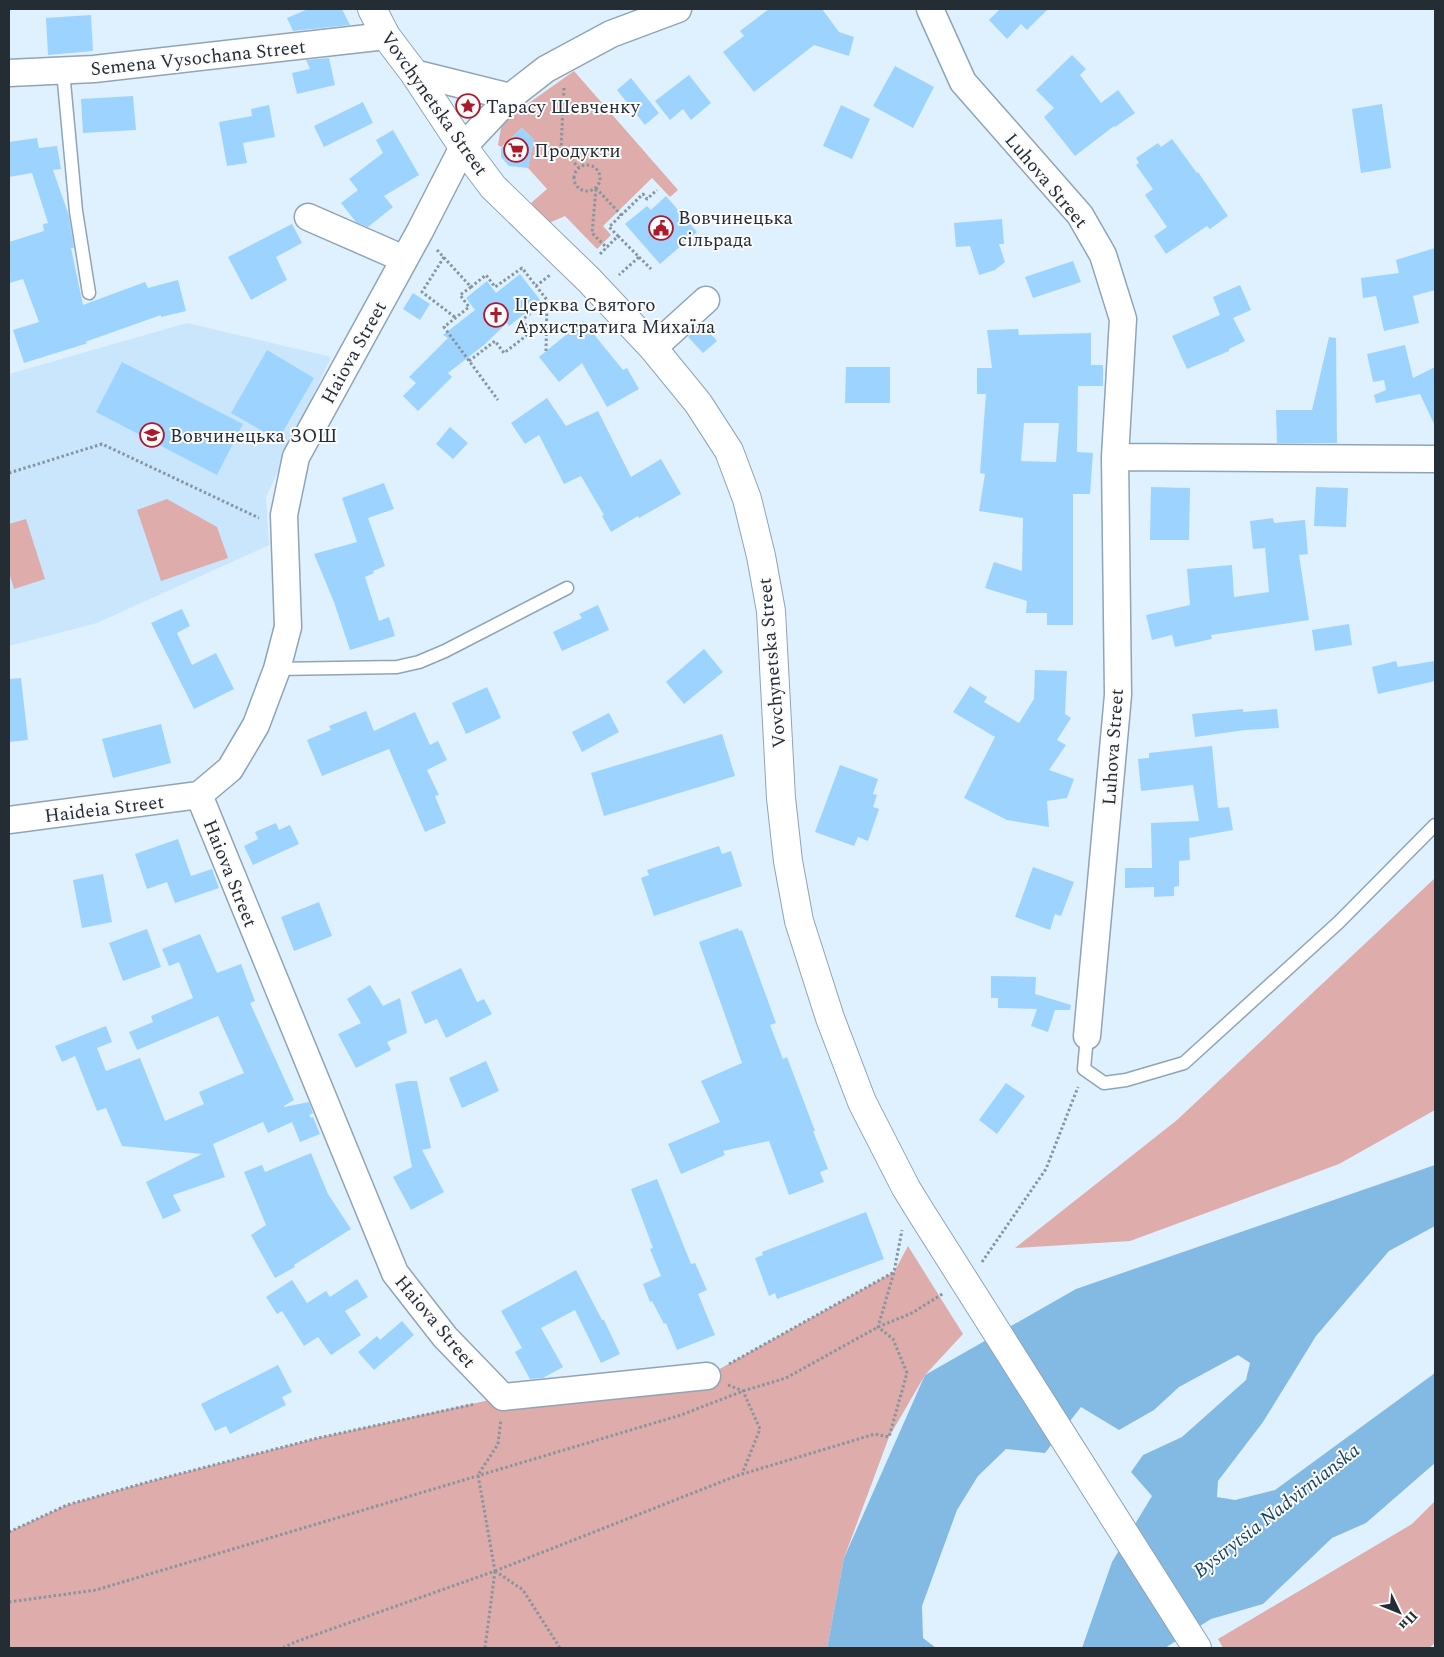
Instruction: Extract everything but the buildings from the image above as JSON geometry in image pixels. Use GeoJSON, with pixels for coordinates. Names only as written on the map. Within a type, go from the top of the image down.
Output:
{"type":"FeatureCollection","features":[{"type":"Feature","properties":{"kind":"street","name":"Vovchynetska Street"},"geometry":{"type":"LineString","coordinates":[[372,9],[386,36],[414,73],[463,147],[494,187],[568,259],[653,348],[698,403],[729,451],[747,498],[771,611],[781,798],[788,861],[799,921],[830,1018],[862,1102],[906,1188],[1197,1648]]}},
{"type":"Feature","properties":{"kind":"street","name":"Haiova Street"},"geometry":{"type":"LineString","coordinates":[[503,1398],[445,1337],[395,1273],[199,795],[230,769],[256,725],[277,669],[288,628],[284,515],[296,458],[420,231],[463,147],[510,97],[546,69],[611,34],[678,9]]}},
{"type":"Feature","properties":{"kind":"street","name":"Luhova Street"},"geometry":{"type":"LineString","coordinates":[[930,9],[963,82],[1080,215],[1103,255],[1123,319],[1115,457],[1118,695],[1087,1036]]}},
{"type":"Feature","properties":{"kind":"street","name":"Semena Vysochana Street"},"geometry":{"type":"LineString","coordinates":[[9,73],[94,69],[386,36]]}},
{"type":"Feature","properties":{"kind":"street"},"geometry":{"type":"LineString","coordinates":[[414,73],[510,97]]}},
{"type":"Feature","properties":{"kind":"street"},"geometry":{"type":"LineString","coordinates":[[308,217],[404,259]]}},
{"type":"Feature","properties":{"kind":"street"},"geometry":{"type":"LineString","coordinates":[[653,348],[706,300]]}},
{"type":"Feature","properties":{"kind":"street"},"geometry":{"type":"LineString","coordinates":[[1115,457],[1435,459]]}},
{"type":"Feature","properties":{"kind":"street","name":"Haideia Street"},"geometry":{"type":"LineString","coordinates":[[9,820],[199,795]]}},
{"type":"Feature","properties":{"kind":"street"},"geometry":{"type":"LineString","coordinates":[[503,1398],[707,1376]]}},
{"type":"Feature","properties":{"kind":"lane"},"geometry":{"type":"LineString","coordinates":[[63,71],[76,212],[89,294]]}},
{"type":"Feature","properties":{"kind":"lane"},"geometry":{"type":"LineString","coordinates":[[277,669],[397,667],[419,662],[445,651],[567,588]]}},
{"type":"Feature","properties":{"kind":"lane"},"geometry":{"type":"LineString","coordinates":[[1087,1036],[1084,1069],[1104,1083],[1126,1080],[1184,1063],[1339,922],[1435,825]]}},
{"type":"Feature","properties":{"kind":"path"},"geometry":{"type":"LineString","coordinates":[[565,59],[561,148],[579,168]]}},
{"type":"Feature","properties":{"kind":"path"},"geometry":{"type":"LineString","coordinates":[[596,188],[584,191],[577,187],[574,175],[579,168],[591,166],[598,172],[599,180],[596,188],[592,233],[606,248]]}},
{"type":"Feature","properties":{"kind":"path"},"geometry":{"type":"LineString","coordinates":[[596,188],[622,214]]}},
{"type":"Feature","properties":{"kind":"path"},"geometry":{"type":"LineString","coordinates":[[651,269],[609,227],[643,194],[647,199],[657,190]]}},
{"type":"Feature","properties":{"kind":"path"},"geometry":{"type":"LineString","coordinates":[[420,231],[471,287]]}},
{"type":"Feature","properties":{"kind":"path"},"geometry":{"type":"LineString","coordinates":[[595,287],[598,256],[618,236]]}},
{"type":"Feature","properties":{"kind":"path"},"geometry":{"type":"LineString","coordinates":[[444,257],[422,292],[456,318]]}},
{"type":"Feature","properties":{"kind":"path"},"geometry":{"type":"LineString","coordinates":[[595,287],[638,257]]}},
{"type":"Feature","properties":{"kind":"path"},"geometry":{"type":"LineString","coordinates":[[536,286],[568,259]]}},
{"type":"Feature","properties":{"kind":"path"},"geometry":{"type":"LineString","coordinates":[[498,400],[444,327],[469,307],[460,295],[486,275],[496,288],[522,268],[547,300],[546,351]]}},
{"type":"Feature","properties":{"kind":"path"},"geometry":{"type":"LineString","coordinates":[[469,361],[495,341],[504,353],[531,332],[522,320],[547,300]]}},
{"type":"Feature","properties":{"kind":"path"},"geometry":{"type":"LineString","coordinates":[[9,474],[102,444],[260,519],[284,515]]}},
{"type":"Feature","properties":{"kind":"path"},"geometry":{"type":"LineString","coordinates":[[980,1266],[1046,1169],[1084,1069]]}},
{"type":"Feature","properties":{"kind":"path"},"geometry":{"type":"LineString","coordinates":[[707,1376],[894,1272]]}},
{"type":"Feature","properties":{"kind":"path"},"geometry":{"type":"LineString","coordinates":[[9,1602],[96,1590],[681,1415],[743,1391],[786,1378],[878,1327],[912,1313],[949,1290]]}},
{"type":"Feature","properties":{"kind":"path"},"geometry":{"type":"LineString","coordinates":[[283,1648],[295,1642],[495,1571],[742,1474],[875,1434],[889,1437],[907,1373],[893,1339],[878,1327]]}},
{"type":"Feature","properties":{"kind":"path"},"geometry":{"type":"LineString","coordinates":[[742,1474],[760,1429],[743,1391]]}},
{"type":"Feature","properties":{"kind":"path"},"geometry":{"type":"LineString","coordinates":[[9,1532],[67,1505],[148,1482],[318,1438],[503,1398],[498,1444],[478,1475],[495,1571],[485,1648]]}},
{"type":"Feature","properties":{"kind":"path"},"geometry":{"type":"LineString","coordinates":[[495,1571],[522,1590],[560,1648]]}},
{"type":"Feature","properties":{"kind":"shaded area"},"geometry":{"type":"Polygon","coordinates":[[[574,71],[678,190],[670,197],[652,178],[603,226],[611,235],[597,249],[565,216],[549,223],[531,203],[547,189],[528,168],[534,140],[522,128],[501,147],[498,145],[502,122],[574,71]]]}},
{"type":"Feature","properties":{"kind":"shaded area","name":"Вовчинецька ЗОШ"},"geometry":{"type":"Polygon","coordinates":[[[187,323],[331,357],[266,497],[269,545],[97,623],[9,646],[9,374],[187,323]]]}},
{"type":"Feature","properties":{"kind":"shaded area"},"geometry":{"type":"Polygon","coordinates":[[[167,499],[217,527],[228,558],[161,581],[137,510],[167,499]]]}},
{"type":"Feature","properties":{"kind":"shaded area"},"geometry":{"type":"Polygon","coordinates":[[[26,519],[45,579],[14,589],[9,572],[9,524],[26,519]]]}},
{"type":"Feature","properties":{"kind":"shaded area"},"geometry":{"type":"Polygon","coordinates":[[[1435,878],[1435,1110],[1339,1164],[1130,1241],[1015,1248],[1177,1120],[1435,878]]]}},
{"type":"Feature","properties":{"kind":"shaded area"},"geometry":{"type":"Polygon","coordinates":[[[908,1246],[963,1334],[925,1375],[889,1437],[844,1558],[827,1648],[9,1648],[9,1532],[67,1505],[318,1438],[503,1397],[707,1376],[894,1272],[908,1246]]]}},
{"type":"Feature","properties":{"kind":"shaded area"},"geometry":{"type":"Polygon","coordinates":[[[1435,1501],[1435,1643],[1429,1648],[1223,1648],[1218,1639],[1412,1524],[1435,1501]]]}},
{"type":"Feature","properties":{"kind":"water","name":"Bystrytsia Nadvirnianska"},"geometry":{"type":"Polygon","coordinates":[[[1435,1165],[1435,1226],[1389,1251],[1316,1336],[1263,1422],[1218,1481],[1217,1497],[1235,1500],[1275,1490],[1435,1373],[1435,1463],[1366,1523],[1332,1538],[1263,1604],[1211,1619],[1165,1648],[1082,1648],[1112,1562],[1152,1496],[1131,1472],[1143,1455],[1182,1437],[1246,1380],[1250,1363],[1238,1355],[1179,1387],[1154,1410],[1119,1430],[1081,1407],[1045,1453],[1006,1449],[978,1476],[957,1510],[922,1606],[923,1638],[936,1648],[827,1648],[844,1558],[925,1375],[1076,1289],[1435,1165]]]}},
{"type":"Feature","properties":{"kind":"place","name":"Тарасу Шевченку"},"geometry":{"type":"Point","coordinates":[468,106]}},
{"type":"Feature","properties":{"kind":"place","name":"Продукти"},"geometry":{"type":"Point","coordinates":[516,150]}},
{"type":"Feature","properties":{"kind":"place","name":"Вовчинецька сільрада"},"geometry":{"type":"Point","coordinates":[661,228]}},
{"type":"Feature","properties":{"kind":"place","name":"Церква Святого Архистратига Михаїла"},"geometry":{"type":"Point","coordinates":[496,315]}},
{"type":"Feature","properties":{"kind":"place","name":"Вовчинецька ЗОШ"},"geometry":{"type":"Point","coordinates":[152,435]}}]}
